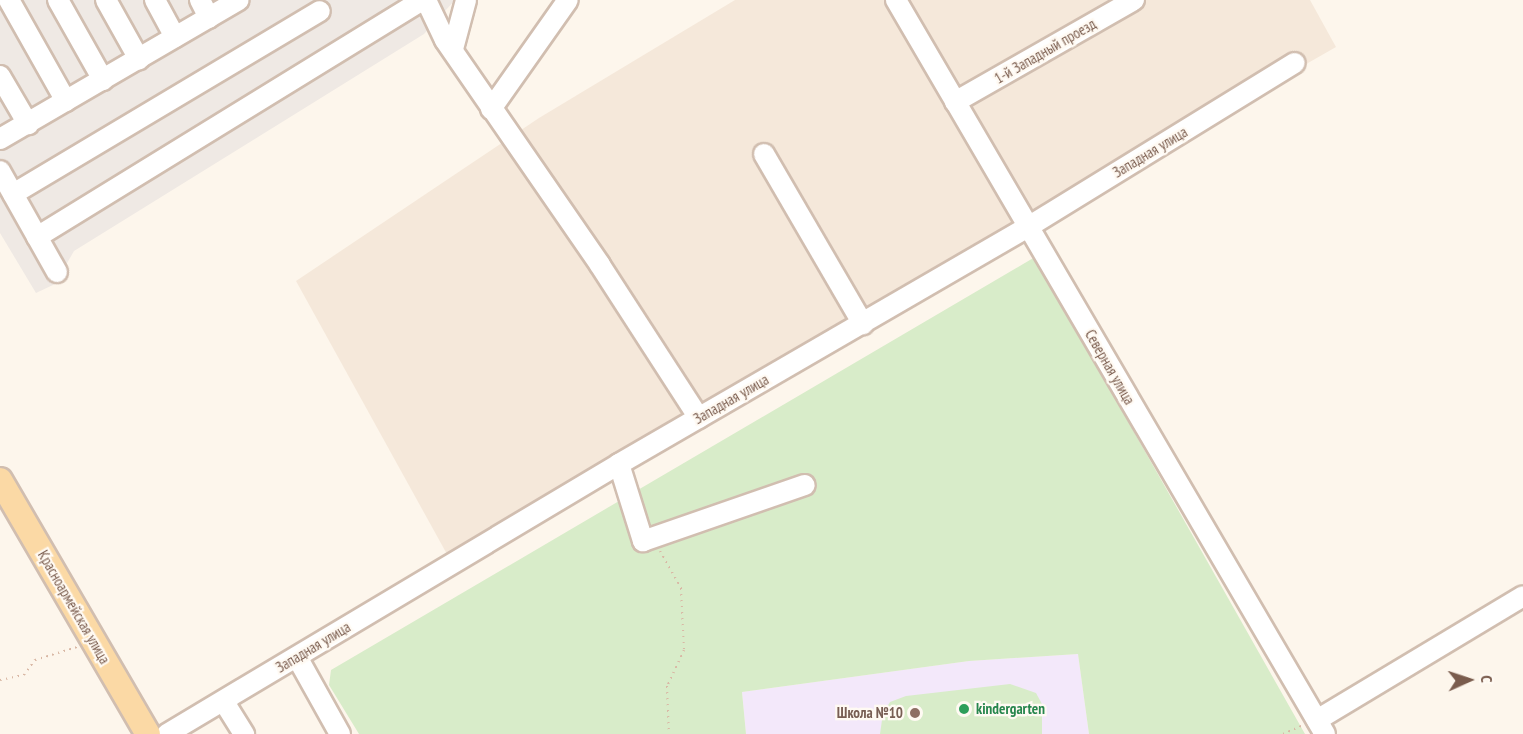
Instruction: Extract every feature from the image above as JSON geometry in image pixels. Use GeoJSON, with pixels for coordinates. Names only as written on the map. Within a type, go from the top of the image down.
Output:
{"type":"FeatureCollection","features":[{"type":"Feature","properties":{"kind":"main road","name":"Красноармейская улица"},"geometry":{"type":"LineString","coordinates":[[0,480],[148,734]]}},
{"type":"Feature","properties":{"kind":"street"},"geometry":{"type":"LineString","coordinates":[[9,0],[66,101]]}},
{"type":"Feature","properties":{"kind":"street"},"geometry":{"type":"LineString","coordinates":[[58,0],[103,80]]}},
{"type":"Feature","properties":{"kind":"street"},"geometry":{"type":"LineString","coordinates":[[106,0],[139,58]]}},
{"type":"Feature","properties":{"kind":"street"},"geometry":{"type":"LineString","coordinates":[[155,0],[175,37]]}},
{"type":"Feature","properties":{"kind":"street"},"geometry":{"type":"LineString","coordinates":[[200,0],[209,18]]}},
{"type":"Feature","properties":{"kind":"street"},"geometry":{"type":"LineString","coordinates":[[0,139],[239,0]]}},
{"type":"Feature","properties":{"kind":"street"},"geometry":{"type":"LineString","coordinates":[[37,237],[424,0],[491,109],[600,265],[699,418]]}},
{"type":"Feature","properties":{"kind":"street"},"geometry":{"type":"LineString","coordinates":[[491,109],[568,0]]}},
{"type":"Feature","properties":{"kind":"street","name":"Северная улица"},"geometry":{"type":"LineString","coordinates":[[896,0],[1321,727]]}},
{"type":"Feature","properties":{"kind":"street","name":"1-й Западный проезд"},"geometry":{"type":"LineString","coordinates":[[955,102],[1134,0]]}},
{"type":"Feature","properties":{"kind":"street"},"geometry":{"type":"LineString","coordinates":[[449,44],[463,3]]}},
{"type":"Feature","properties":{"kind":"street"},"geometry":{"type":"LineString","coordinates":[[13,194],[320,11]]}},
{"type":"Feature","properties":{"kind":"street","name":"Западная улица"},"geometry":{"type":"LineString","coordinates":[[167,734],[619,464],[1028,227],[1294,63]]}},
{"type":"Feature","properties":{"kind":"street"},"geometry":{"type":"LineString","coordinates":[[0,76],[28,124]]}},
{"type":"Feature","properties":{"kind":"street"},"geometry":{"type":"LineString","coordinates":[[765,154],[863,324]]}},
{"type":"Feature","properties":{"kind":"street"},"geometry":{"type":"LineString","coordinates":[[0,171],[57,272]]}},
{"type":"Feature","properties":{"kind":"street"},"geometry":{"type":"LineString","coordinates":[[619,464],[643,541],[805,485]]}},
{"type":"Feature","properties":{"kind":"street"},"geometry":{"type":"LineString","coordinates":[[1321,727],[1523,596]]}},
{"type":"Feature","properties":{"kind":"street"},"geometry":{"type":"LineString","coordinates":[[297,657],[340,734]]}},
{"type":"Feature","properties":{"kind":"street"},"geometry":{"type":"LineString","coordinates":[[224,702],[243,734]]}},
{"type":"Feature","properties":{"kind":"path"},"geometry":{"type":"LineString","coordinates":[[653,538],[681,588],[684,650],[667,686],[669,734]]}},
{"type":"Feature","properties":{"kind":"path"},"geometry":{"type":"LineString","coordinates":[[0,680],[24,675],[35,660],[94,642]]}},
{"type":"Feature","properties":{"kind":"path"},"geometry":{"type":"LineString","coordinates":[[1283,734],[1321,727]]}},
{"type":"Feature","properties":{"kind":"shaded area"},"geometry":{"type":"Polygon","coordinates":[[[0,0],[455,0],[424,34],[74,251],[55,284],[36,293],[0,233],[0,0]]]}},
{"type":"Feature","properties":{"kind":"shaded area"},"geometry":{"type":"Polygon","coordinates":[[[735,0],[1310,0],[1336,47],[448,556],[296,281],[539,118],[735,0]]]}},
{"type":"Feature","properties":{"kind":"shaded area","name":"Школа №10"},"geometry":{"type":"Polygon","coordinates":[[[1078,654],[1089,734],[746,734],[742,692],[969,661],[1078,654]]]}},
{"type":"Feature","properties":{"kind":"green space"},"geometry":{"type":"Polygon","coordinates":[[[1035,257],[1305,734],[1089,734],[1078,654],[969,661],[742,692],[746,734],[359,734],[329,685],[331,670],[1035,257]]]}},
{"type":"Feature","properties":{"kind":"green space","name":"kindergarten"},"geometry":{"type":"Polygon","coordinates":[[[1010,684],[1036,693],[1042,704],[1042,734],[880,734],[883,713],[890,702],[906,696],[1010,684]]]}},
{"type":"Feature","properties":{"kind":"place","name":"kindergarten"},"geometry":{"type":"Point","coordinates":[964,709]}},
{"type":"Feature","properties":{"kind":"place","name":"Школа №10"},"geometry":{"type":"Point","coordinates":[915,713]}}]}
